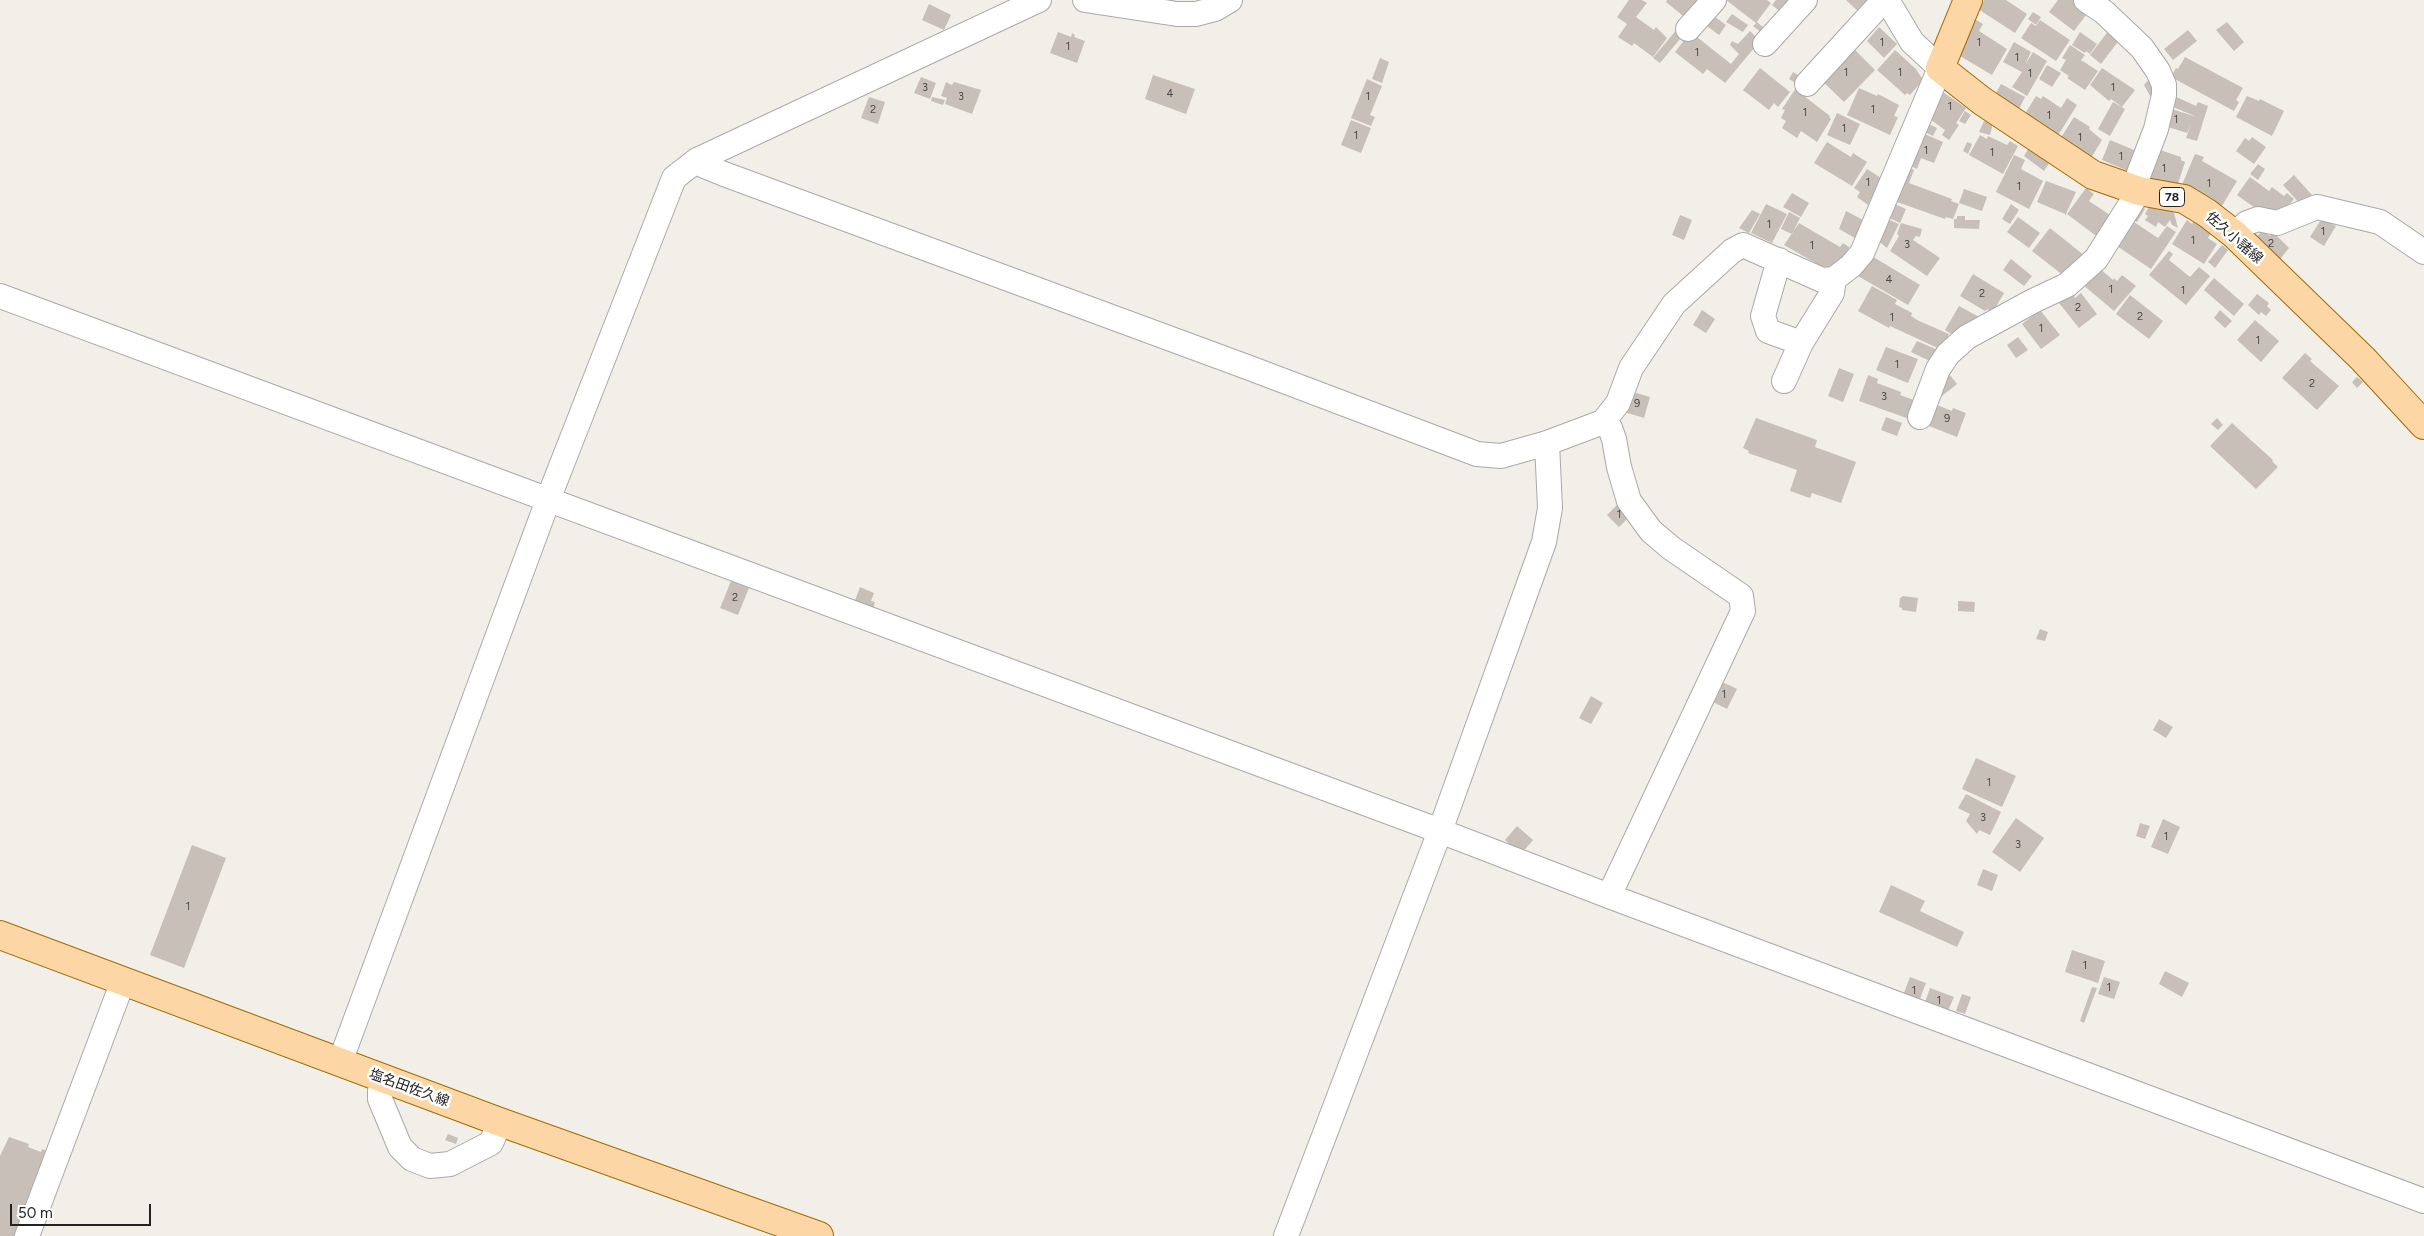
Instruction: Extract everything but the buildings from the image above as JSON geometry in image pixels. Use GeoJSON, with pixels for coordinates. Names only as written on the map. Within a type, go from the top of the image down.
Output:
{"type":"FeatureCollection","features":[{"type":"Feature","properties":{"kind":"main road"},"geometry":{"type":"LineString","coordinates":[[1940,68],[1968,0]]}},
{"type":"Feature","properties":{"kind":"main road","name":"佐久小諸線"},"geometry":{"type":"LineString","coordinates":[[1940,68],[1967,90],[2093,175],[2136,190],[2184,199],[2208,213],[2234,234],[2363,359],[2424,425]]}},
{"type":"Feature","properties":{"kind":"main road","name":"塩名田佐久線"},"geometry":{"type":"LineString","coordinates":[[0,935],[500,1122],[819,1236]]}},
{"type":"Feature","properties":{"kind":"street"},"geometry":{"type":"LineString","coordinates":[[340,1062],[548,501],[668,189],[674,178],[697,160],[871,76],[1038,0]]}},
{"type":"Feature","properties":{"kind":"street"},"geometry":{"type":"LineString","coordinates":[[1085,0],[1177,14],[1196,14],[1214,9],[1230,0]]}},
{"type":"Feature","properties":{"kind":"street"},"geometry":{"type":"LineString","coordinates":[[1688,29],[1714,0]]}},
{"type":"Feature","properties":{"kind":"street"},"geometry":{"type":"LineString","coordinates":[[1765,44],[1805,0]]}},
{"type":"Feature","properties":{"kind":"street"},"geometry":{"type":"LineString","coordinates":[[697,160],[702,165],[733,177],[1237,363],[1477,454],[1501,456],[1547,443],[1603,422],[1618,403],[1631,368],[1674,304],[1732,251],[1743,245],[1822,280],[1834,279],[1851,266],[1862,253],[1940,68],[1912,42],[1885,0],[1807,84]]}},
{"type":"Feature","properties":{"kind":"street"},"geometry":{"type":"LineString","coordinates":[[1920,417],[1938,369],[1948,354],[1967,338],[2033,301],[2068,285],[2096,259],[2136,190],[2156,129],[2164,94],[2164,85],[2158,71],[2142,48],[2104,12],[2086,0]]}},
{"type":"Feature","properties":{"kind":"street"},"geometry":{"type":"LineString","coordinates":[[2234,234],[2247,223],[2258,219],[2277,223],[2317,207],[2388,225],[2424,252]]}},
{"type":"Feature","properties":{"kind":"street"},"geometry":{"type":"LineString","coordinates":[[1779,260],[1763,316],[1768,331],[1801,343]]}},
{"type":"Feature","properties":{"kind":"street"},"geometry":{"type":"LineString","coordinates":[[1784,380],[1801,343],[1832,293],[1834,279]]}},
{"type":"Feature","properties":{"kind":"street"},"geometry":{"type":"LineString","coordinates":[[0,296],[548,501],[1440,830],[1609,896],[2424,1201]]}},
{"type":"Feature","properties":{"kind":"street"},"geometry":{"type":"LineString","coordinates":[[1603,422],[1610,428],[1614,439],[1618,467],[1629,501],[1651,531],[1671,548],[1741,596],[1743,611],[1609,896]]}},
{"type":"Feature","properties":{"kind":"street"},"geometry":{"type":"LineString","coordinates":[[1286,1236],[1440,830],[1544,542],[1550,508],[1547,443]]}},
{"type":"Feature","properties":{"kind":"street"},"geometry":{"type":"LineString","coordinates":[[27,1236],[123,981]]}},
{"type":"Feature","properties":{"kind":"street"},"geometry":{"type":"LineString","coordinates":[[384,1079],[380,1091],[380,1099],[400,1147],[412,1159],[430,1166],[450,1164],[491,1143],[500,1122]]}}]}
